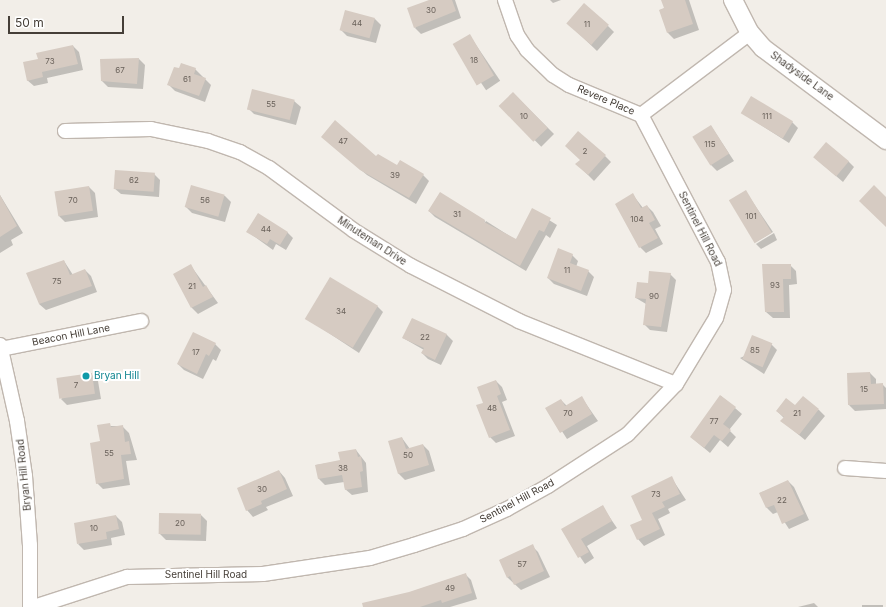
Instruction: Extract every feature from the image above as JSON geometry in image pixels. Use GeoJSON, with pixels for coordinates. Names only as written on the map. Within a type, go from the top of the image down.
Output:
{"type":"FeatureCollection","features":[{"type":"Feature","properties":{"kind":"street","name":"Revere Place"},"geometry":{"type":"LineString","coordinates":[[504,0],[517,35],[544,68],[569,85],[641,115],[750,33]]}},
{"type":"Feature","properties":{"kind":"street","name":"Shadyside Lane"},"geometry":{"type":"LineString","coordinates":[[733,0],[750,33],[763,48],[886,140]]}},
{"type":"Feature","properties":{"kind":"street","name":"Sentinel Hill Road"},"geometry":{"type":"LineString","coordinates":[[34,607],[127,577],[263,574],[370,558],[463,529],[534,494],[610,448],[645,419],[676,384],[716,318],[724,290],[722,275],[641,115]]}},
{"type":"Feature","properties":{"kind":"street","name":"Minuteman Drive"},"geometry":{"type":"LineString","coordinates":[[65,131],[151,130],[208,140],[240,152],[269,168],[353,230],[411,266],[519,321],[676,384]]}},
{"type":"Feature","properties":{"kind":"street","name":"Beacon Hill Lane"},"geometry":{"type":"LineString","coordinates":[[1,347],[141,321]]}},
{"type":"Feature","properties":{"kind":"street","name":"Bryan Hill Road"},"geometry":{"type":"LineString","coordinates":[[1,347],[18,421],[25,476],[30,544],[30,607]]}},
{"type":"Feature","properties":{"kind":"street"},"geometry":{"type":"LineString","coordinates":[[845,468],[886,470]]}},
{"type":"Feature","properties":{"kind":"building"},"geometry":{"type":"Polygon","coordinates":[[[429,0],[452,0],[456,11],[414,28],[407,8],[429,0]]]}},
{"type":"Feature","properties":{"kind":"building"},"geometry":{"type":"Polygon","coordinates":[[[661,0],[685,0],[693,24],[667,33],[659,10],[664,8],[661,0]]]}},
{"type":"Feature","properties":{"kind":"building"},"geometry":{"type":"Polygon","coordinates":[[[584,3],[609,25],[591,45],[566,23],[584,3]]]}},
{"type":"Feature","properties":{"kind":"building"},"geometry":{"type":"Polygon","coordinates":[[[345,10],[375,18],[370,38],[340,30],[345,10]]]}},
{"type":"Feature","properties":{"kind":"building"},"geometry":{"type":"Polygon","coordinates":[[[470,34],[494,76],[477,86],[453,44],[470,34]]]}},
{"type":"Feature","properties":{"kind":"building"},"geometry":{"type":"Polygon","coordinates":[[[73,45],[78,64],[42,72],[43,77],[27,81],[23,62],[38,59],[36,53],[73,45]]]}},
{"type":"Feature","properties":{"kind":"building"},"geometry":{"type":"Polygon","coordinates":[[[139,58],[137,84],[101,81],[100,59],[139,58]]]}},
{"type":"Feature","properties":{"kind":"building"},"geometry":{"type":"Polygon","coordinates":[[[181,63],[196,68],[194,74],[206,78],[199,96],[167,85],[174,67],[179,68],[181,63]]]}},
{"type":"Feature","properties":{"kind":"building"},"geometry":{"type":"Polygon","coordinates":[[[252,89],[295,100],[290,120],[247,109],[252,89]]]}},
{"type":"Feature","properties":{"kind":"building"},"geometry":{"type":"Polygon","coordinates":[[[513,92],[548,128],[533,142],[499,106],[513,92]]]}},
{"type":"Feature","properties":{"kind":"building"},"geometry":{"type":"Polygon","coordinates":[[[751,96],[793,121],[783,138],[741,113],[751,96]]]}},
{"type":"Feature","properties":{"kind":"building"},"geometry":{"type":"Polygon","coordinates":[[[335,120],[376,156],[378,154],[397,165],[400,160],[424,174],[409,198],[360,170],[321,137],[335,120]]]}},
{"type":"Feature","properties":{"kind":"building"},"geometry":{"type":"Polygon","coordinates":[[[711,125],[729,154],[710,165],[692,137],[711,125]]]}},
{"type":"Feature","properties":{"kind":"building"},"geometry":{"type":"Polygon","coordinates":[[[578,131],[606,155],[588,175],[575,164],[580,160],[565,146],[578,131]]]}},
{"type":"Feature","properties":{"kind":"building"},"geometry":{"type":"Polygon","coordinates":[[[826,142],[849,161],[836,177],[813,157],[826,142]]]}},
{"type":"Feature","properties":{"kind":"building"},"geometry":{"type":"Polygon","coordinates":[[[115,170],[155,173],[154,192],[114,189],[115,170]]]}},
{"type":"Feature","properties":{"kind":"building"},"geometry":{"type":"Polygon","coordinates":[[[191,185],[225,195],[218,217],[185,207],[191,185]]]}},
{"type":"Feature","properties":{"kind":"building"},"geometry":{"type":"Polygon","coordinates":[[[874,185],[886,197],[886,227],[859,201],[874,185]]]}},
{"type":"Feature","properties":{"kind":"building"},"geometry":{"type":"Polygon","coordinates":[[[89,186],[93,211],[58,216],[54,191],[89,186]]]}},
{"type":"Feature","properties":{"kind":"building"},"geometry":{"type":"Polygon","coordinates":[[[746,190],[772,233],[755,243],[729,200],[746,190]]]}},
{"type":"Feature","properties":{"kind":"building"},"geometry":{"type":"Polygon","coordinates":[[[440,192],[485,220],[484,222],[516,239],[532,208],[551,218],[544,232],[539,230],[520,266],[428,211],[440,192]]]}},
{"type":"Feature","properties":{"kind":"building"},"geometry":{"type":"Polygon","coordinates":[[[633,193],[641,208],[647,205],[655,220],[649,223],[658,238],[639,248],[615,204],[633,193]]]}},
{"type":"Feature","properties":{"kind":"building"},"geometry":{"type":"Polygon","coordinates":[[[0,195],[17,226],[0,237],[0,195]]]}},
{"type":"Feature","properties":{"kind":"building"},"geometry":{"type":"Polygon","coordinates":[[[258,213],[288,232],[280,245],[270,239],[267,244],[246,232],[258,213]]]}},
{"type":"Feature","properties":{"kind":"building"},"geometry":{"type":"Polygon","coordinates":[[[558,248],[573,254],[570,263],[589,270],[581,291],[547,278],[558,248]]]}},
{"type":"Feature","properties":{"kind":"building"},"geometry":{"type":"Polygon","coordinates":[[[64,260],[70,275],[85,269],[92,286],[39,304],[26,273],[64,260]]]}},
{"type":"Feature","properties":{"kind":"building"},"geometry":{"type":"Polygon","coordinates":[[[191,264],[203,287],[206,285],[213,297],[191,308],[173,274],[191,264]]]}},
{"type":"Feature","properties":{"kind":"building"},"geometry":{"type":"Polygon","coordinates":[[[762,264],[791,264],[791,279],[783,279],[784,312],[765,312],[762,264]]]}},
{"type":"Feature","properties":{"kind":"building"},"geometry":{"type":"Polygon","coordinates":[[[649,271],[671,273],[661,327],[643,325],[646,299],[635,298],[637,282],[648,283],[649,271]]]}},
{"type":"Feature","properties":{"kind":"building"},"geometry":{"type":"Polygon","coordinates":[[[330,277],[378,306],[353,348],[305,319],[330,277]]]}},
{"type":"Feature","properties":{"kind":"building"},"geometry":{"type":"Polygon","coordinates":[[[412,318],[447,334],[435,360],[421,353],[424,348],[402,338],[412,318]]]}},
{"type":"Feature","properties":{"kind":"building"},"geometry":{"type":"Polygon","coordinates":[[[193,332],[216,343],[209,356],[206,354],[197,374],[177,364],[193,332]]]}},
{"type":"Feature","properties":{"kind":"building"},"geometry":{"type":"Polygon","coordinates":[[[752,335],[772,343],[763,367],[742,359],[752,335]]]}},
{"type":"Feature","properties":{"kind":"building"},"geometry":{"type":"Polygon","coordinates":[[[870,372],[871,384],[883,383],[884,404],[848,405],[847,373],[870,372]]]}},
{"type":"Feature","properties":{"kind":"building"},"geometry":{"type":"Polygon","coordinates":[[[92,373],[95,394],[59,399],[56,378],[92,373]]]}},
{"type":"Feature","properties":{"kind":"building"},"geometry":{"type":"Polygon","coordinates":[[[496,380],[501,394],[497,396],[510,430],[489,438],[476,405],[483,403],[477,387],[496,380]]]}},
{"type":"Feature","properties":{"kind":"building"},"geometry":{"type":"Polygon","coordinates":[[[720,395],[736,407],[723,424],[731,430],[722,441],[714,435],[704,448],[690,437],[720,395]]]}},
{"type":"Feature","properties":{"kind":"building"},"geometry":{"type":"Polygon","coordinates":[[[582,396],[592,414],[560,433],[545,408],[561,399],[565,406],[582,396]]]}},
{"type":"Feature","properties":{"kind":"building"},"geometry":{"type":"Polygon","coordinates":[[[803,396],[819,409],[799,435],[780,421],[784,417],[776,411],[786,398],[795,405],[803,396]]]}},
{"type":"Feature","properties":{"kind":"building"},"geometry":{"type":"Polygon","coordinates":[[[110,423],[111,427],[123,425],[125,442],[129,441],[131,454],[121,455],[124,479],[96,484],[90,443],[100,441],[97,425],[110,423]]]}},
{"type":"Feature","properties":{"kind":"building"},"geometry":{"type":"Polygon","coordinates":[[[402,437],[406,449],[423,444],[429,465],[398,474],[388,441],[402,437]]]}},
{"type":"Feature","properties":{"kind":"building"},"geometry":{"type":"Polygon","coordinates":[[[356,449],[358,457],[361,456],[363,471],[360,472],[362,487],[345,490],[342,475],[318,479],[315,465],[340,460],[338,452],[356,449]]]}},
{"type":"Feature","properties":{"kind":"building"},"geometry":{"type":"Polygon","coordinates":[[[279,470],[287,489],[261,501],[262,504],[246,511],[237,488],[279,470]]]}},
{"type":"Feature","properties":{"kind":"building"},"geometry":{"type":"Polygon","coordinates":[[[672,476],[680,494],[662,502],[665,507],[652,513],[660,529],[637,540],[630,525],[642,520],[631,496],[672,476]]]}},
{"type":"Feature","properties":{"kind":"building"},"geometry":{"type":"Polygon","coordinates":[[[788,480],[804,514],[782,524],[774,505],[766,508],[759,493],[788,480]]]}},
{"type":"Feature","properties":{"kind":"building"},"geometry":{"type":"Polygon","coordinates":[[[603,505],[612,521],[581,539],[589,552],[578,558],[561,529],[603,505]]]}},
{"type":"Feature","properties":{"kind":"building"},"geometry":{"type":"Polygon","coordinates":[[[159,513],[201,514],[201,535],[159,534],[159,513]]]}},
{"type":"Feature","properties":{"kind":"building"},"geometry":{"type":"Polygon","coordinates":[[[116,515],[119,529],[106,532],[107,539],[77,544],[74,523],[116,515]]]}},
{"type":"Feature","properties":{"kind":"building"},"geometry":{"type":"Polygon","coordinates":[[[533,544],[544,571],[514,585],[510,576],[507,578],[499,560],[533,544]]]}},
{"type":"Feature","properties":{"kind":"building"},"geometry":{"type":"Polygon","coordinates":[[[466,573],[472,593],[442,603],[441,600],[420,607],[363,607],[362,603],[409,592],[466,573]]]}},
{"type":"Feature","properties":{"kind":"place","name":"Bryan Hill"},"geometry":{"type":"Point","coordinates":[86,376]}}]}
